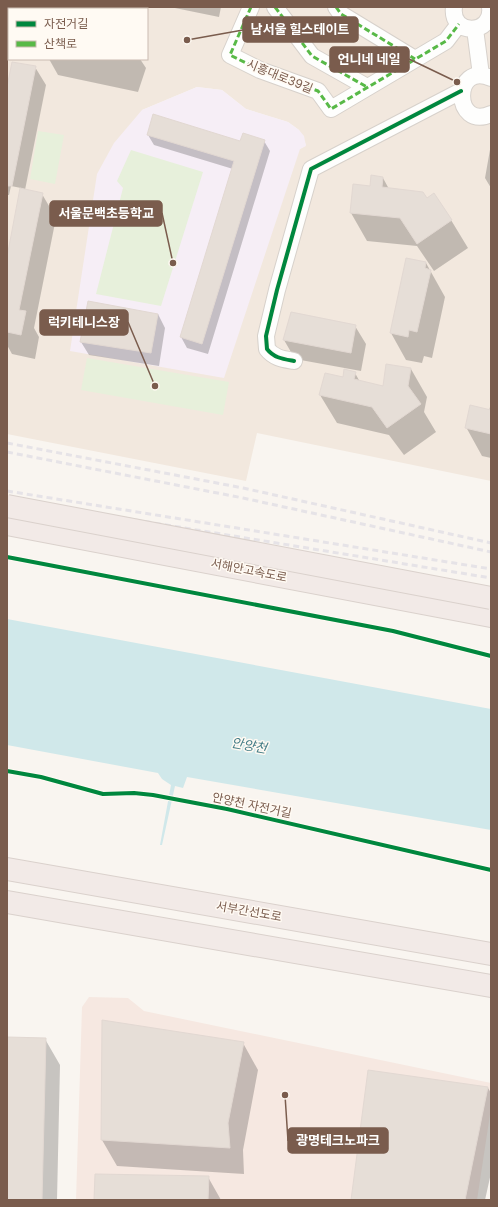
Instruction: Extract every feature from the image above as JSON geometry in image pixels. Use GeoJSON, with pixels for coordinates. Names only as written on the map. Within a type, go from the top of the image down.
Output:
{"type":"FeatureCollection","features":[{"type":"Feature","properties":{"kind":"highway","name":"서해안고속도로"},"geometry":{"type":"LineString","coordinates":[[7,506],[491,598]]}},
{"type":"Feature","properties":{"kind":"highway","name":"서해안고속도로"},"geometry":{"type":"LineString","coordinates":[[7,524],[491,616]]}},
{"type":"Feature","properties":{"kind":"highway","name":"서부간선도로"},"geometry":{"type":"LineString","coordinates":[[7,869],[491,954]]}},
{"type":"Feature","properties":{"kind":"highway"},"geometry":{"type":"LineString","coordinates":[[7,902],[491,986]]}},
{"type":"Feature","properties":{"kind":"street","name":"시흥대로39길"},"geometry":{"type":"LineString","coordinates":[[251,7],[230,55],[260,70],[318,91],[331,109],[446,41],[459,24]]}},
{"type":"Feature","properties":{"kind":"street"},"geometry":{"type":"LineString","coordinates":[[275,7],[312,56],[367,87]]}},
{"type":"Feature","properties":{"kind":"street"},"geometry":{"type":"LineString","coordinates":[[336,7],[341,14],[414,59]]}},
{"type":"Feature","properties":{"kind":"street"},"geometry":{"type":"LineString","coordinates":[[454,7],[454,15],[459,24],[469,29],[480,28],[488,20],[490,15],[490,7]]}},
{"type":"Feature","properties":{"kind":"street"},"geometry":{"type":"LineString","coordinates":[[473,114],[466,109],[461,101],[462,91],[466,82],[471,78],[486,77],[475,29]]}},
{"type":"Feature","properties":{"kind":"street"},"geometry":{"type":"LineString","coordinates":[[294,361],[271,354],[266,349],[266,336],[277,290],[311,170],[462,91]]}},
{"type":"Feature","properties":{"kind":"street"},"geometry":{"type":"LineString","coordinates":[[424,112],[452,108],[481,116],[491,114]]}},
{"type":"Feature","properties":{"kind":"shaded area"},"geometry":{"type":"Polygon","coordinates":[[[7,7],[491,7],[491,481],[257,433],[246,481],[7,434],[7,7]],[[197,87],[142,110],[300,149],[306,145],[299,130],[288,122],[246,109],[222,90],[197,87]]]}},
{"type":"Feature","properties":{"kind":"shaded area"},"geometry":{"type":"Polygon","coordinates":[[[197,87],[222,90],[246,109],[288,122],[299,130],[304,136],[306,146],[300,149],[224,378],[70,351],[97,174],[114,143],[142,110],[197,87]]]}},
{"type":"Feature","properties":{"kind":"shaded area"},"geometry":{"type":"Polygon","coordinates":[[[89,997],[128,998],[144,1011],[491,1083],[491,1108],[477,1200],[76,1200],[82,1007],[89,997]]]}},
{"type":"Feature","properties":{"kind":"green space"},"geometry":{"type":"Polygon","coordinates":[[[38,131],[64,135],[55,184],[30,179],[38,131]]]}},
{"type":"Feature","properties":{"kind":"green space"},"geometry":{"type":"Polygon","coordinates":[[[131,150],[203,172],[161,306],[96,294],[123,188],[117,181],[131,150]]]}},
{"type":"Feature","properties":{"kind":"green space"},"geometry":{"type":"Polygon","coordinates":[[[87,358],[229,382],[223,415],[81,390],[87,358]]]}},
{"type":"Feature","properties":{"kind":"water","name":"안양천"},"geometry":{"type":"Polygon","coordinates":[[[7,619],[491,709],[491,830],[187,777],[183,788],[175,786],[162,845],[160,845],[171,785],[162,779],[158,773],[7,745],[7,619]]]}},
{"type":"Feature","properties":{"kind":"building"},"geometry":{"type":"Polygon","coordinates":[[[12,62],[36,66],[12,186],[7,186],[7,87],[12,62]]]}},
{"type":"Feature","properties":{"kind":"building"},"geometry":{"type":"Polygon","coordinates":[[[153,114],[240,141],[243,133],[265,140],[202,344],[180,337],[234,161],[147,135],[153,114]]]}},
{"type":"Feature","properties":{"kind":"building"},"geometry":{"type":"Polygon","coordinates":[[[371,175],[383,177],[382,187],[423,192],[427,198],[434,193],[452,220],[417,244],[400,218],[350,213],[353,184],[370,186],[371,175]]]}},
{"type":"Feature","properties":{"kind":"building"},"geometry":{"type":"Polygon","coordinates":[[[20,188],[43,193],[19,310],[26,311],[21,335],[7,332],[7,257],[20,188]]]}},
{"type":"Feature","properties":{"kind":"building"},"geometry":{"type":"Polygon","coordinates":[[[406,258],[426,262],[425,268],[431,270],[417,332],[409,330],[408,337],[390,333],[406,258]]]}},
{"type":"Feature","properties":{"kind":"building"},"geometry":{"type":"Polygon","coordinates":[[[88,301],[158,314],[151,353],[80,342],[88,301]]]}},
{"type":"Feature","properties":{"kind":"building"},"geometry":{"type":"Polygon","coordinates":[[[291,312],[356,325],[351,353],[283,340],[291,312]]]}},
{"type":"Feature","properties":{"kind":"building"},"geometry":{"type":"Polygon","coordinates":[[[386,364],[411,368],[408,386],[421,404],[387,428],[372,407],[319,395],[325,373],[343,377],[344,369],[356,372],[354,379],[383,386],[386,364]]]}},
{"type":"Feature","properties":{"kind":"building"},"geometry":{"type":"Polygon","coordinates":[[[470,405],[491,410],[491,434],[465,428],[470,405]]]}},
{"type":"Feature","properties":{"kind":"building"},"geometry":{"type":"Polygon","coordinates":[[[102,1020],[244,1042],[228,1123],[230,1148],[101,1140],[102,1020]]]}},
{"type":"Feature","properties":{"kind":"building"},"geometry":{"type":"Polygon","coordinates":[[[7,1037],[46,1038],[42,1200],[7,1200],[7,1037]]]}},
{"type":"Feature","properties":{"kind":"building"},"geometry":{"type":"Polygon","coordinates":[[[368,1070],[488,1087],[465,1200],[351,1200],[368,1070]]]}},
{"type":"Feature","properties":{"kind":"building"},"geometry":{"type":"Polygon","coordinates":[[[95,1174],[209,1176],[208,1200],[94,1200],[95,1174]]]}},
{"type":"Feature","properties":{"kind":"railway"},"geometry":{"type":"LineString","coordinates":[[7,443],[243,488],[491,543]]}},
{"type":"Feature","properties":{"kind":"railway"},"geometry":{"type":"LineString","coordinates":[[7,452],[243,498],[491,552]]}},
{"type":"Feature","properties":{"kind":"railway"},"geometry":{"type":"LineString","coordinates":[[7,491],[491,569]]}},
{"type":"Feature","properties":{"kind":"railway"},"geometry":{"type":"LineString","coordinates":[[7,499],[491,578]]}},
{"type":"Feature","properties":{"kind":"marked path"},"geometry":{"type":"LineString","coordinates":[[251,7],[230,55],[260,70],[318,91],[331,109],[446,41],[459,24]]}},
{"type":"Feature","properties":{"kind":"marked path"},"geometry":{"type":"LineString","coordinates":[[275,7],[312,56],[367,87]]}},
{"type":"Feature","properties":{"kind":"marked path"},"geometry":{"type":"LineString","coordinates":[[336,7],[341,14],[415,59]]}},
{"type":"Feature","properties":{"kind":"cycle path"},"geometry":{"type":"LineString","coordinates":[[294,361],[279,358],[270,352],[267,349],[266,336],[277,290],[311,169],[461,91]]}},
{"type":"Feature","properties":{"kind":"cycle path"},"geometry":{"type":"LineString","coordinates":[[7,557],[393,631],[491,656]]}},
{"type":"Feature","properties":{"kind":"cycle path","name":"안양천 자전거길"},"geometry":{"type":"LineString","coordinates":[[7,771],[41,777],[103,794],[134,793],[153,795],[227,809],[491,870]]}},
{"type":"Feature","properties":{"kind":"place","name":"남서울 힐스테이트"},"geometry":{"type":"Point","coordinates":[187,40]}},
{"type":"Feature","properties":{"kind":"place","name":"언니네 네일"},"geometry":{"type":"Point","coordinates":[457,82]}},
{"type":"Feature","properties":{"kind":"place","name":"서울문백초등학교"},"geometry":{"type":"Point","coordinates":[173,263]}},
{"type":"Feature","properties":{"kind":"place","name":"럭키테니스장"},"geometry":{"type":"Point","coordinates":[155,386]}},
{"type":"Feature","properties":{"kind":"place","name":"광명테크노파크"},"geometry":{"type":"Point","coordinates":[285,1095]}}]}
